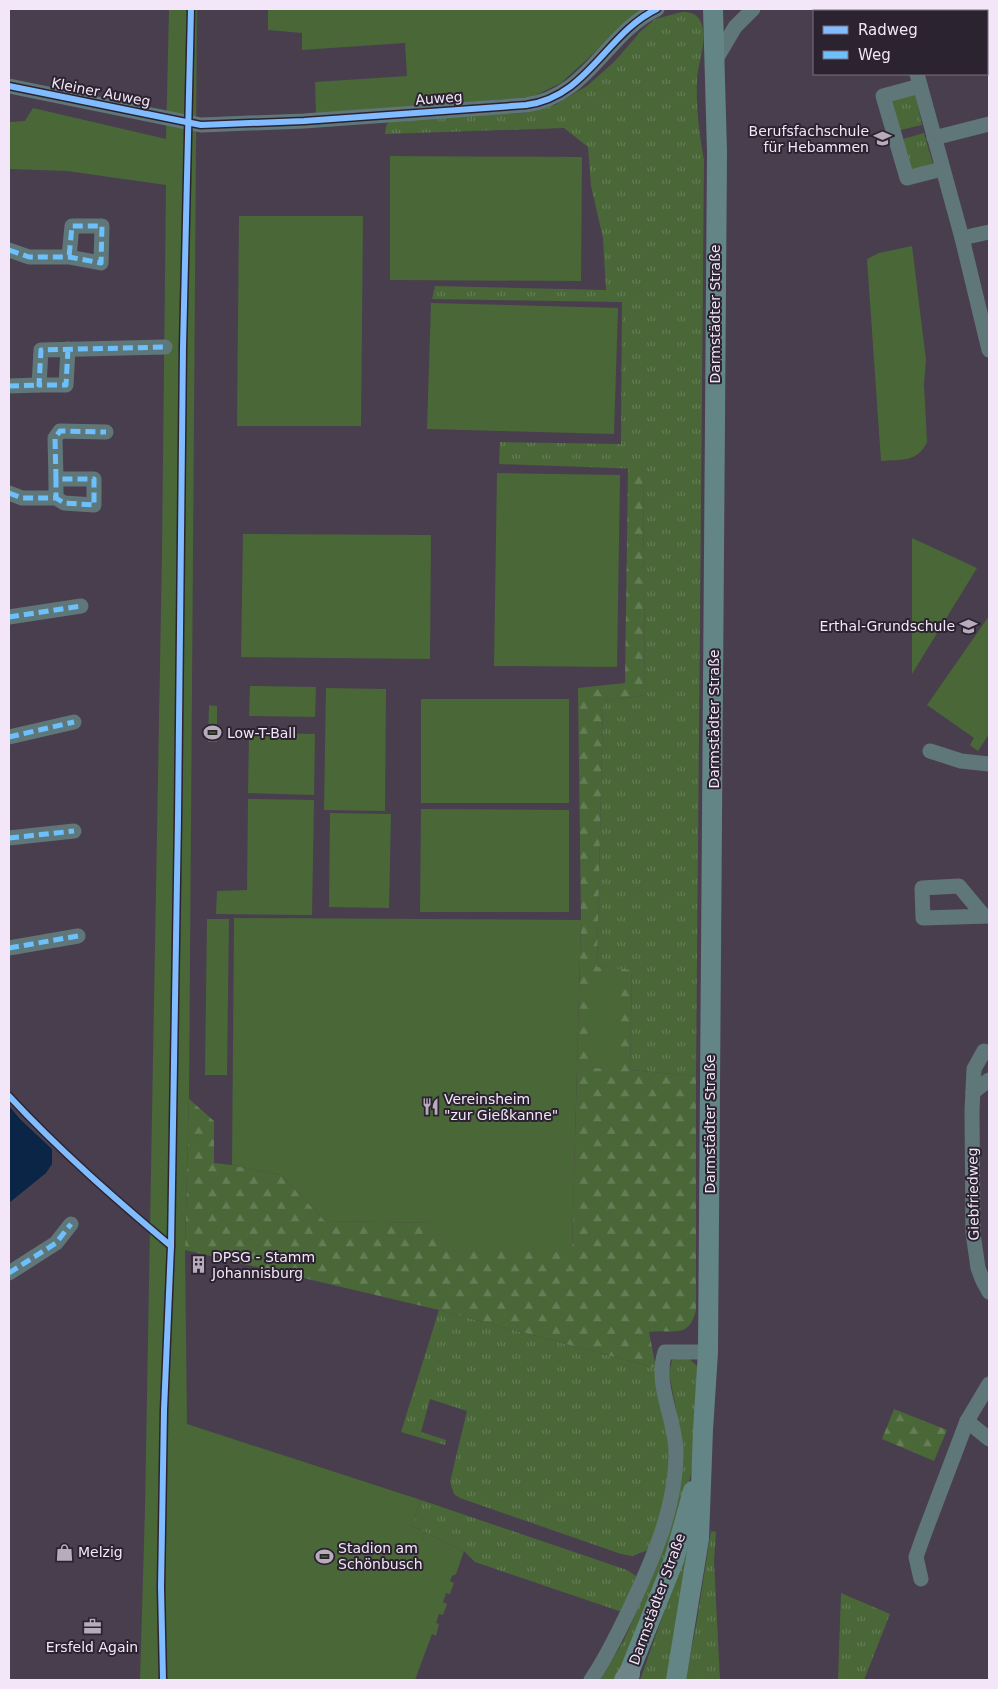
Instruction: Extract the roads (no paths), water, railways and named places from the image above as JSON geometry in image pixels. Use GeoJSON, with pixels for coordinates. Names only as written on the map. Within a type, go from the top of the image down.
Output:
{"type":"FeatureCollection","features":[{"type":"Feature","properties":{"kind":"main road","name":"Darmstädter Straße"},"geometry":{"type":"LineString","coordinates":[[676,1680],[699,1539],[708,1352],[717,152],[714,9]]}},
{"type":"Feature","properties":{"kind":"main road","name":"Darmstädter Straße"},"geometry":{"type":"LineString","coordinates":[[627,1678],[674,1560],[690,1502],[703,1430]]}},
{"type":"Feature","properties":{"kind":"street","name":"Auweg"},"geometry":{"type":"LineString","coordinates":[[189,124],[201,126],[304,122],[535,103],[547,100],[568,88],[582,77],[631,27],[656,9]]}},
{"type":"Feature","properties":{"kind":"street"},"geometry":{"type":"LineString","coordinates":[[715,61],[735,27],[753,9]]}},
{"type":"Feature","properties":{"kind":"street"},"geometry":{"type":"LineString","coordinates":[[942,170],[907,178],[884,96],[919,80],[962,238],[989,350]]}},
{"type":"Feature","properties":{"kind":"street","name":"Kleiner Auweg"},"geometry":{"type":"LineString","coordinates":[[9,86],[189,124]]}},
{"type":"Feature","properties":{"kind":"street"},"geometry":{"type":"LineString","coordinates":[[934,138],[989,124]]}},
{"type":"Feature","properties":{"kind":"street"},"geometry":{"type":"LineString","coordinates":[[962,238],[989,232]]}},
{"type":"Feature","properties":{"kind":"street"},"geometry":{"type":"LineString","coordinates":[[9,250],[29,258],[69,257]]}},
{"type":"Feature","properties":{"kind":"street"},"geometry":{"type":"LineString","coordinates":[[39,385],[40,350],[165,347]]}},
{"type":"Feature","properties":{"kind":"street"},"geometry":{"type":"LineString","coordinates":[[9,386],[66,385],[68,349]]}},
{"type":"Feature","properties":{"kind":"street"},"geometry":{"type":"LineString","coordinates":[[56,498],[56,438],[60,431],[106,432]]}},
{"type":"Feature","properties":{"kind":"street"},"geometry":{"type":"LineString","coordinates":[[9,493],[22,498],[56,498],[64,503],[94,505],[94,479],[56,479]]}},
{"type":"Feature","properties":{"kind":"street"},"geometry":{"type":"LineString","coordinates":[[9,617],[81,606]]}},
{"type":"Feature","properties":{"kind":"street"},"geometry":{"type":"LineString","coordinates":[[9,737],[74,722]]}},
{"type":"Feature","properties":{"kind":"street"},"geometry":{"type":"LineString","coordinates":[[930,751],[961,761],[989,764]]}},
{"type":"Feature","properties":{"kind":"street"},"geometry":{"type":"LineString","coordinates":[[9,838],[74,831]]}},
{"type":"Feature","properties":{"kind":"street"},"geometry":{"type":"LineString","coordinates":[[9,948],[78,936]]}},
{"type":"Feature","properties":{"kind":"street","name":"Giebfriedweg"},"geometry":{"type":"LineString","coordinates":[[989,1053],[984,1051],[974,1069],[972,1111],[973,1233],[978,1268],[982,1281],[989,1292]]}},
{"type":"Feature","properties":{"kind":"street"},"geometry":{"type":"LineString","coordinates":[[973,1092],[989,1080]]}},
{"type":"Feature","properties":{"kind":"street"},"geometry":{"type":"LineString","coordinates":[[9,1273],[56,1243],[71,1224]]}},
{"type":"Feature","properties":{"kind":"street"},"geometry":{"type":"LineString","coordinates":[[591,1680],[620,1629],[648,1571],[667,1513],[673,1485],[676,1455],[673,1425],[662,1381],[661,1365],[665,1352],[708,1352]]}},
{"type":"Feature","properties":{"kind":"street"},"geometry":{"type":"LineString","coordinates":[[921,1579],[916,1557],[955,1448],[967,1421],[989,1384]]}},
{"type":"Feature","properties":{"kind":"street"},"geometry":{"type":"LineString","coordinates":[[967,1421],[989,1438]]}},
{"type":"Feature","properties":{"kind":"water"},"geometry":{"type":"Polygon","coordinates":[[[9,1106],[52,1149],[52,1164],[46,1173],[9,1203],[9,1106]]]}},
{"type":"Feature","properties":{"kind":"place","name":"Berufsfachschule für Hebammen"},"geometry":{"type":"Point","coordinates":[883,139]}},
{"type":"Feature","properties":{"kind":"place","name":"Erthal-Grundschule"},"geometry":{"type":"Point","coordinates":[969,626]}},
{"type":"Feature","properties":{"kind":"place","name":"Low-T-Ball"},"geometry":{"type":"Point","coordinates":[213,733]}},
{"type":"Feature","properties":{"kind":"place","name":"Vereinsheim \"zur Gießkanne\""},"geometry":{"type":"Point","coordinates":[430,1107]}},
{"type":"Feature","properties":{"kind":"place","name":"DPSG - Stamm Johannisburg"},"geometry":{"type":"Point","coordinates":[198,1265]}},
{"type":"Feature","properties":{"kind":"place","name":"Melzig"},"geometry":{"type":"Point","coordinates":[64,1552]}},
{"type":"Feature","properties":{"kind":"place","name":"Stadion am Schönbusch"},"geometry":{"type":"Point","coordinates":[324,1556]}},
{"type":"Feature","properties":{"kind":"place","name":"Ersfeld Again"},"geometry":{"type":"Point","coordinates":[92,1627]}}]}
